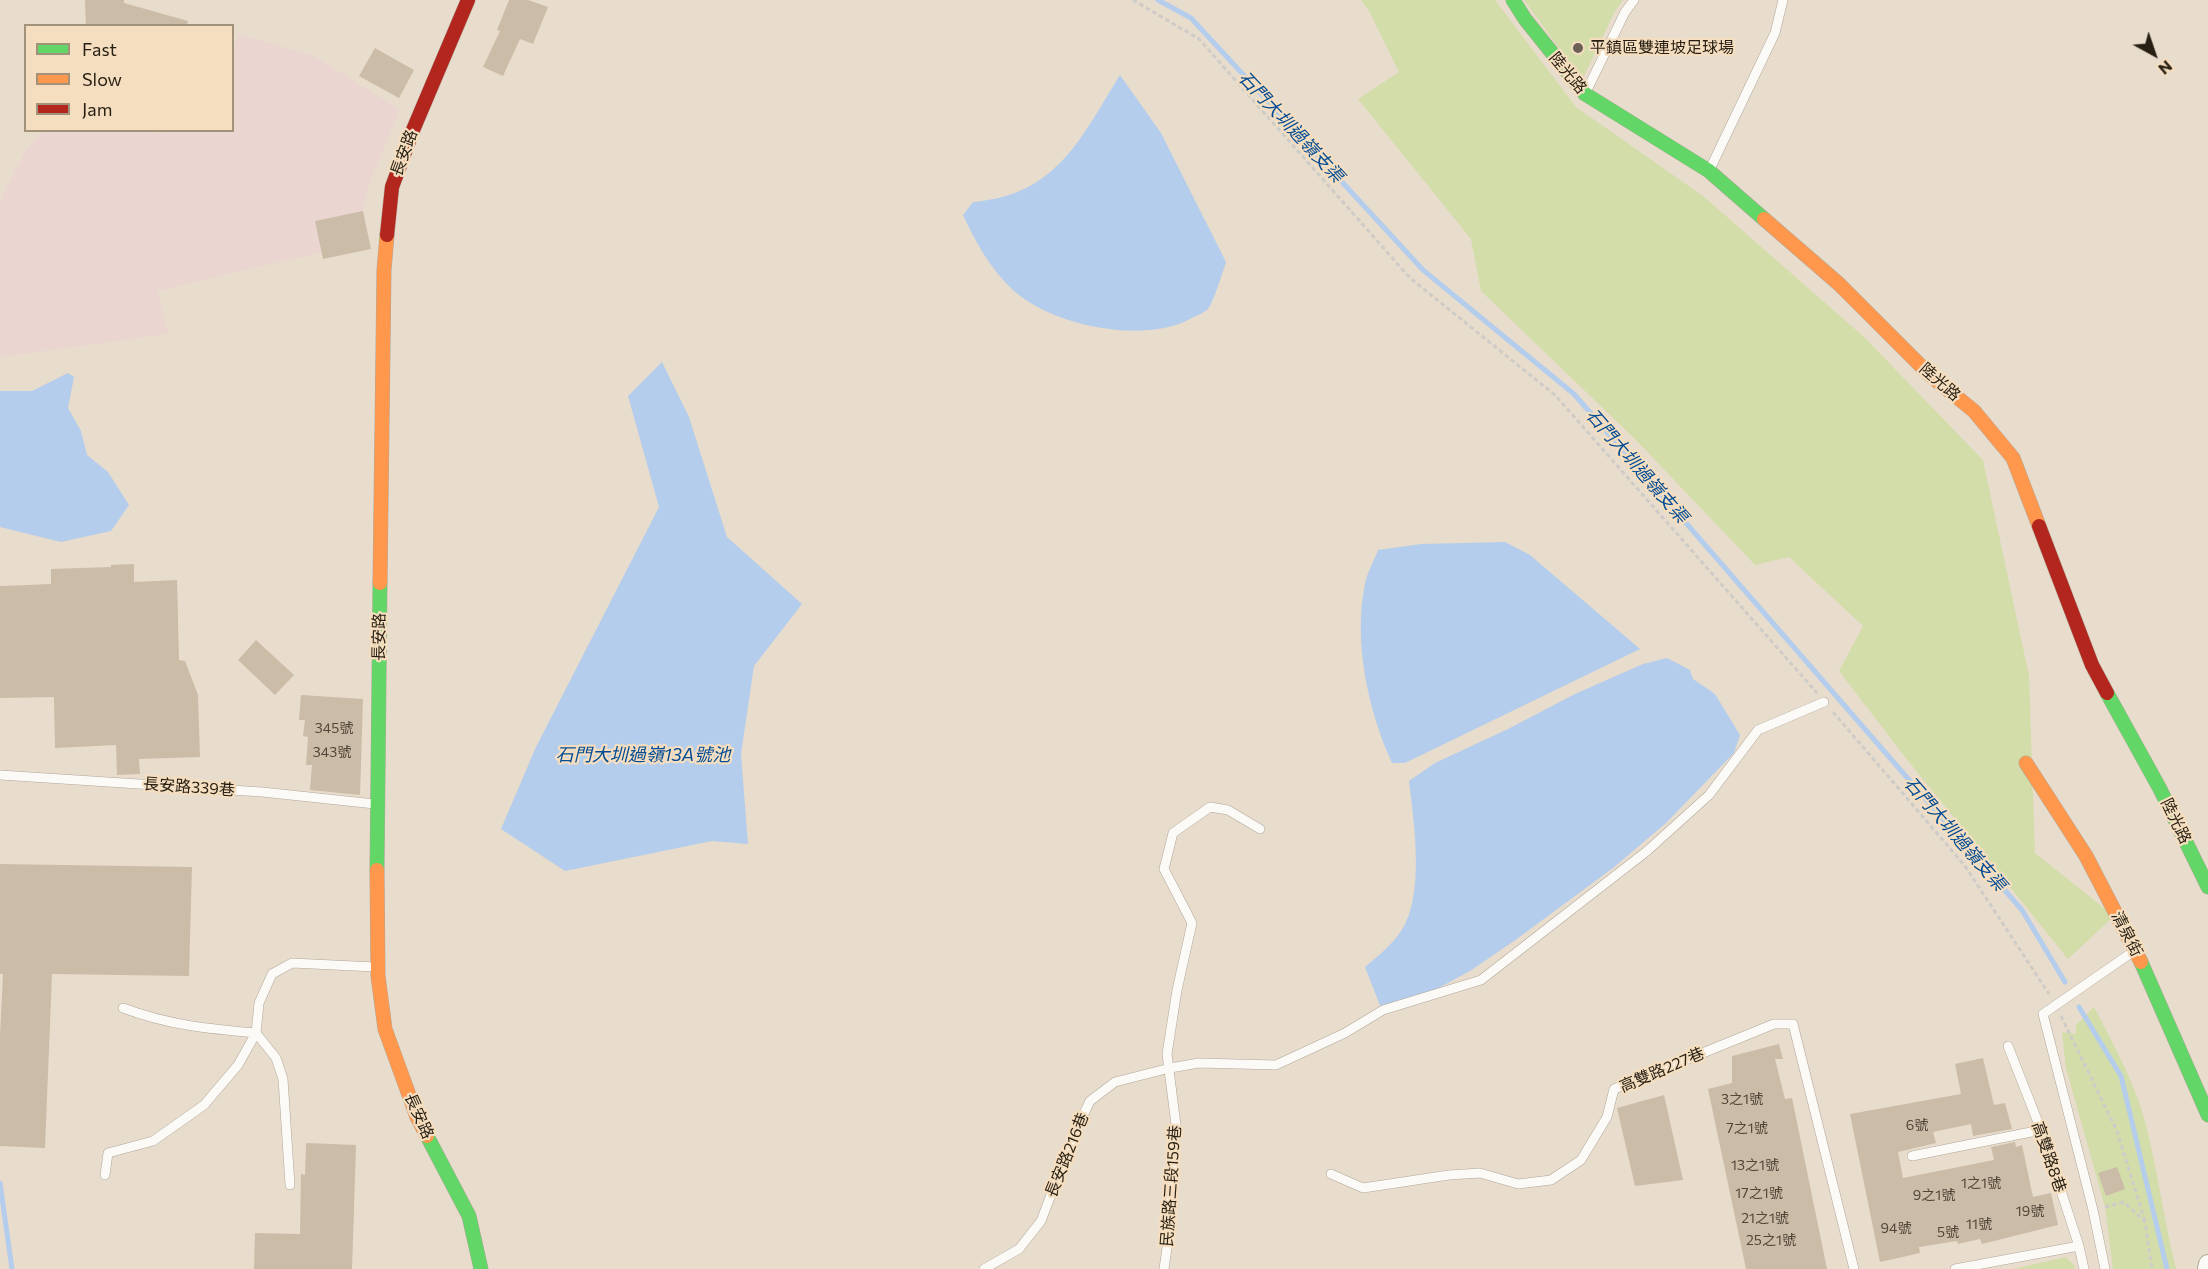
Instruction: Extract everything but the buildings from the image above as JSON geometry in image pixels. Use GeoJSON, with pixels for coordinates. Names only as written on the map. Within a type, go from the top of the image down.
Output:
{"type":"FeatureCollection","features":[{"type":"Feature","properties":{"kind":"street","name":"長安路"},"geometry":{"type":"LineString","coordinates":[[468,0],[413,130],[392,187],[384,270],[377,804],[378,967],[385,1029],[417,1117],[469,1216],[481,1269]]}},
{"type":"Feature","properties":{"kind":"street","name":"陸光路"},"geometry":{"type":"LineString","coordinates":[[1513,0],[1525,19],[1584,94],[1709,171],[1839,284],[1931,376],[1974,411],[2013,458],[2092,665],[2160,789],[2208,887]]}},
{"type":"Feature","properties":{"kind":"street","name":"清泉街"},"geometry":{"type":"LineString","coordinates":[[2026,764],[2086,856],[2136,950],[2208,1115]]}},
{"type":"Feature","properties":{"kind":"street"},"geometry":{"type":"LineString","coordinates":[[2207,1269],[2208,1264]]}},
{"type":"Feature","properties":{"kind":"lane"},"geometry":{"type":"LineString","coordinates":[[1584,94],[1625,12],[1634,0]]}},
{"type":"Feature","properties":{"kind":"lane"},"geometry":{"type":"LineString","coordinates":[[1709,171],[1775,33],[1783,0]]}},
{"type":"Feature","properties":{"kind":"lane","name":"長安路216巷"},"geometry":{"type":"LineString","coordinates":[[984,1269],[1019,1249],[1041,1221],[1074,1134],[1090,1101],[1115,1083],[1170,1068],[1199,1063],[1276,1065],[1345,1033],[1383,1010],[1481,980],[1647,851],[1709,795],[1758,730],[1824,702]]}},
{"type":"Feature","properties":{"kind":"lane","name":"長安路339巷"},"geometry":{"type":"LineString","coordinates":[[0,775],[262,792],[377,804]]}},
{"type":"Feature","properties":{"kind":"lane","name":"民族路三段159巷"},"geometry":{"type":"LineString","coordinates":[[1164,1269],[1176,1125],[1167,1054],[1177,990],[1192,923],[1164,869],[1173,833],[1210,807],[1228,810],[1260,829]]}},
{"type":"Feature","properties":{"kind":"lane"},"geometry":{"type":"LineString","coordinates":[[2105,1269],[2093,1210],[2043,1014],[2136,950]]}},
{"type":"Feature","properties":{"kind":"lane"},"geometry":{"type":"LineString","coordinates":[[105,1175],[108,1153],[153,1141],[204,1105],[238,1065],[256,1033],[259,1003],[272,974],[292,963],[378,967]]}},
{"type":"Feature","properties":{"kind":"lane"},"geometry":{"type":"LineString","coordinates":[[123,1008],[153,1019],[195,1027],[256,1033],[276,1058],[283,1079],[290,1185]]}},
{"type":"Feature","properties":{"kind":"lane","name":"高雙路227巷"},"geometry":{"type":"LineString","coordinates":[[1331,1174],[1363,1188],[1449,1175],[1480,1173],[1518,1184],[1551,1180],[1581,1160],[1607,1117],[1614,1089],[1774,1024],[1793,1024],[1854,1269]]}},
{"type":"Feature","properties":{"kind":"lane","name":"高雙路8巷"},"geometry":{"type":"LineString","coordinates":[[2008,1046],[2041,1130],[2079,1246],[2084,1269]]}},
{"type":"Feature","properties":{"kind":"lane"},"geometry":{"type":"LineString","coordinates":[[1912,1156],[2041,1130]]}},
{"type":"Feature","properties":{"kind":"lane"},"geometry":{"type":"LineString","coordinates":[[1954,1269],[2079,1246]]}},
{"type":"Feature","properties":{"kind":"path"},"geometry":{"type":"LineString","coordinates":[[1133,0],[1199,39],[1410,278],[1554,395],[1965,866],[2056,1005],[2117,1131],[2145,1222],[2152,1269]]}},
{"type":"Feature","properties":{"kind":"path"},"geometry":{"type":"LineString","coordinates":[[2093,1210],[2124,1202],[2145,1222]]}},
{"type":"Feature","properties":{"kind":"shaded area"},"geometry":{"type":"Polygon","coordinates":[[[239,34],[314,56],[400,110],[369,184],[363,211],[322,252],[157,291],[168,334],[0,357],[0,201],[25,152],[41,132],[152,132],[161,135],[162,132],[234,132],[234,48],[239,34]]]}},
{"type":"Feature","properties":{"kind":"green space"},"geometry":{"type":"Polygon","coordinates":[[[1361,0],[1495,0],[1576,107],[1703,196],[1864,337],[1983,460],[2029,676],[2035,853],[2114,916],[2068,959],[1905,757],[1839,671],[1863,626],[1789,557],[1755,565],[1634,438],[1481,291],[1471,239],[1358,99],[1399,72],[1369,11],[1361,0]]]}},
{"type":"Feature","properties":{"kind":"green space","name":"平鎮區雙連坡足球場"},"geometry":{"type":"Polygon","coordinates":[[[1524,0],[1623,0],[1615,11],[1582,80],[1524,0]]]}},
{"type":"Feature","properties":{"kind":"green space"},"geometry":{"type":"Polygon","coordinates":[[[2094,1007],[2123,1064],[2141,1109],[2176,1269],[2113,1269],[2105,1207],[2066,1068],[2062,1032],[2076,1034],[2076,1025],[2094,1007]]]}},
{"type":"Feature","properties":{"kind":"green space"},"geometry":{"type":"Polygon","coordinates":[[[2066,1257],[2075,1269],[2013,1269],[2066,1257]]]}},
{"type":"Feature","properties":{"kind":"water"},"geometry":{"type":"Polygon","coordinates":[[[1120,75],[1161,133],[1226,262],[1208,309],[1172,326],[1150,330],[1125,331],[1100,328],[1052,314],[1031,303],[1014,291],[991,265],[963,215],[973,202],[1002,197],[1026,188],[1046,176],[1078,141],[1120,75]]]}},
{"type":"Feature","properties":{"kind":"water","name":"石門大圳過嶺13A號池"},"geometry":{"type":"Polygon","coordinates":[[[662,362],[689,417],[727,537],[802,604],[754,666],[741,754],[748,844],[712,841],[565,871],[501,829],[536,747],[659,507],[628,396],[662,362]]]}},
{"type":"Feature","properties":{"kind":"water"},"geometry":{"type":"Polygon","coordinates":[[[68,373],[74,377],[68,408],[81,431],[87,455],[108,472],[129,505],[111,531],[61,542],[0,527],[0,391],[32,391],[68,373]]]}},
{"type":"Feature","properties":{"kind":"water"},"geometry":{"type":"Polygon","coordinates":[[[1505,542],[1530,555],[1640,649],[1405,763],[1392,763],[1376,721],[1362,652],[1361,628],[1365,584],[1378,550],[1421,544],[1505,542]]]}},
{"type":"Feature","properties":{"kind":"water"},"geometry":{"type":"Polygon","coordinates":[[[1667,658],[1690,670],[1693,679],[1715,694],[1740,735],[1734,753],[1665,824],[1613,868],[1514,941],[1470,971],[1433,991],[1381,1008],[1365,967],[1389,946],[1401,931],[1413,899],[1416,858],[1409,781],[1435,763],[1575,694],[1643,664],[1667,658]]]}},
{"type":"Feature","properties":{"kind":"waterway","name":"石門大圳過嶺支渠"},"geometry":{"type":"LineString","coordinates":[[1158,0],[1191,18],[1423,270],[1574,394],[2022,910],[2065,982]]}},
{"type":"Feature","properties":{"kind":"waterway","name":"石門大圳過嶺支渠"},"geometry":{"type":"LineString","coordinates":[[2079,1007],[2121,1076],[2167,1269]]}},
{"type":"Feature","properties":{"kind":"waterway"},"geometry":{"type":"LineString","coordinates":[[0,1183],[12,1269]]}},
{"type":"Feature","properties":{"kind":"traffic: fast"},"geometry":{"type":"LineString","coordinates":[[1513,0],[1525,19],[1585,94],[1709,171],[1764,219]]}},
{"type":"Feature","properties":{"kind":"traffic: fast"},"geometry":{"type":"LineString","coordinates":[[377,870],[380,583]]}},
{"type":"Feature","properties":{"kind":"traffic: fast"},"geometry":{"type":"LineString","coordinates":[[2107,693],[2160,789],[2208,887]]}},
{"type":"Feature","properties":{"kind":"traffic: fast"},"geometry":{"type":"LineString","coordinates":[[2141,962],[2208,1115]]}},
{"type":"Feature","properties":{"kind":"traffic: fast"},"geometry":{"type":"LineString","coordinates":[[427,1136],[469,1216],[481,1269]]}},
{"type":"Feature","properties":{"kind":"traffic: slow"},"geometry":{"type":"LineString","coordinates":[[1764,219],[1839,284],[1931,376],[1974,411],[2013,458],[2039,526]]}},
{"type":"Feature","properties":{"kind":"traffic: slow"},"geometry":{"type":"LineString","coordinates":[[380,583],[384,270],[387,235]]}},
{"type":"Feature","properties":{"kind":"traffic: slow"},"geometry":{"type":"LineString","coordinates":[[2026,763],[2086,856],[2141,962]]}},
{"type":"Feature","properties":{"kind":"traffic: slow"},"geometry":{"type":"LineString","coordinates":[[377,870],[378,976],[385,1029],[417,1117],[427,1136]]}},
{"type":"Feature","properties":{"kind":"traffic: jam"},"geometry":{"type":"LineString","coordinates":[[387,235],[392,187],[413,130],[468,0]]}},
{"type":"Feature","properties":{"kind":"traffic: jam"},"geometry":{"type":"LineString","coordinates":[[2039,526],[2092,665],[2107,693]]}},
{"type":"Feature","properties":{"kind":"place","name":"平鎮區雙連坡足球場"},"geometry":{"type":"Point","coordinates":[1578,48]}}]}
